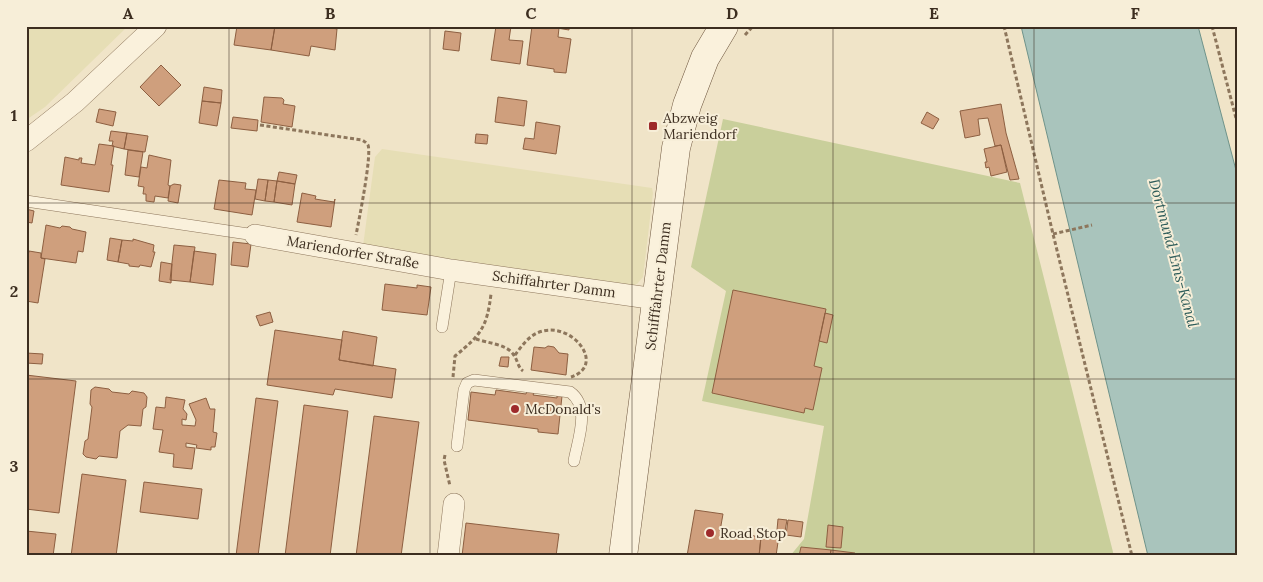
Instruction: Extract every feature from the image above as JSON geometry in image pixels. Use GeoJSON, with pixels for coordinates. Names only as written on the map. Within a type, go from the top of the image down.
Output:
{"type":"FeatureCollection","features":[{"type":"Feature","properties":{"kind":"main road","name":"Schifffahrter Damm"},"geometry":{"type":"LineString","coordinates":[[623,556],[676,148],[686,110],[705,58],[724,26]]}},
{"type":"Feature","properties":{"kind":"street"},"geometry":{"type":"LineString","coordinates":[[26,141],[74,102],[156,26]]}},
{"type":"Feature","properties":{"kind":"street","name":"Mariendorfer Straße"},"geometry":{"type":"LineString","coordinates":[[255,235],[451,270]]}},
{"type":"Feature","properties":{"kind":"street","name":"Schiffahrter Damm"},"geometry":{"type":"LineString","coordinates":[[451,270],[656,299]]}},
{"type":"Feature","properties":{"kind":"street"},"geometry":{"type":"LineString","coordinates":[[448,556],[454,504]]}},
{"type":"Feature","properties":{"kind":"lane"},"geometry":{"type":"LineString","coordinates":[[26,201],[255,235]]}},
{"type":"Feature","properties":{"kind":"lane"},"geometry":{"type":"LineString","coordinates":[[442,327],[451,270]]}},
{"type":"Feature","properties":{"kind":"lane"},"geometry":{"type":"LineString","coordinates":[[457,446],[464,390],[467,383],[474,380],[570,392],[580,401],[582,409],[574,461]]}},
{"type":"Feature","properties":{"kind":"path"},"geometry":{"type":"LineString","coordinates":[[1004,26],[1132,556]]}},
{"type":"Feature","properties":{"kind":"path"},"geometry":{"type":"LineString","coordinates":[[1212,26],[1237,122]]}},
{"type":"Feature","properties":{"kind":"path"},"geometry":{"type":"LineString","coordinates":[[260,125],[366,142],[368,147],[367,165],[354,252]]}},
{"type":"Feature","properties":{"kind":"path"},"geometry":{"type":"LineString","coordinates":[[1053,234],[1092,225]]}},
{"type":"Feature","properties":{"kind":"path"},"geometry":{"type":"LineString","coordinates":[[489,314],[491,296]]}},
{"type":"Feature","properties":{"kind":"path"},"geometry":{"type":"LineString","coordinates":[[515,355],[528,339],[537,333],[547,330],[567,333],[583,348],[586,357],[585,366],[579,374],[569,377]]}},
{"type":"Feature","properties":{"kind":"path"},"geometry":{"type":"LineString","coordinates":[[476,339],[508,348],[515,355],[517,365],[521,370],[530,373]]}},
{"type":"Feature","properties":{"kind":"path"},"geometry":{"type":"LineString","coordinates":[[444,460],[454,504]]}},
{"type":"Feature","properties":{"kind":"path"},"geometry":{"type":"LineString","coordinates":[[667,555],[673,556]]}},
{"type":"Feature","properties":{"kind":"shaded area"},"geometry":{"type":"Polygon","coordinates":[[[26,26],[128,26],[45,107],[26,120],[26,26]]]}},
{"type":"Feature","properties":{"kind":"shaded area"},"geometry":{"type":"Polygon","coordinates":[[[382,149],[652,188],[643,277],[637,284],[624,288],[363,246],[375,157],[382,149]]]}},
{"type":"Feature","properties":{"kind":"green space"},"geometry":{"type":"Polygon","coordinates":[[[723,119],[1020,183],[1114,556],[790,556],[804,539],[824,426],[702,401],[726,291],[691,267],[723,119]]]}},
{"type":"Feature","properties":{"kind":"water","name":"Dortmund-Ems-Kanal"},"geometry":{"type":"Polygon","coordinates":[[[1021,26],[1198,26],[1237,174],[1237,556],[1148,556],[1021,26]]]}},
{"type":"Feature","properties":{"kind":"building"},"geometry":{"type":"Polygon","coordinates":[[[237,26],[275,26],[271,50],[234,45],[237,26]]]}},
{"type":"Feature","properties":{"kind":"building"},"geometry":{"type":"Polygon","coordinates":[[[275,26],[321,26],[337,29],[335,50],[311,46],[309,56],[271,50],[275,26]]]}},
{"type":"Feature","properties":{"kind":"building"},"geometry":{"type":"Polygon","coordinates":[[[496,26],[511,26],[509,40],[523,41],[520,64],[491,60],[496,26]]]}},
{"type":"Feature","properties":{"kind":"building"},"geometry":{"type":"Polygon","coordinates":[[[532,26],[559,28],[558,37],[571,39],[566,73],[554,72],[554,69],[527,65],[532,26]]]}},
{"type":"Feature","properties":{"kind":"building"},"geometry":{"type":"Polygon","coordinates":[[[545,26],[569,26],[569,30],[545,26]]]}},
{"type":"Feature","properties":{"kind":"building"},"geometry":{"type":"Polygon","coordinates":[[[445,31],[461,33],[459,51],[443,49],[445,31]]]}},
{"type":"Feature","properties":{"kind":"building"},"geometry":{"type":"Polygon","coordinates":[[[161,65],[181,85],[159,106],[140,87],[161,65]]]}},
{"type":"Feature","properties":{"kind":"building"},"geometry":{"type":"Polygon","coordinates":[[[204,87],[222,90],[221,103],[202,101],[204,87]]]}},
{"type":"Feature","properties":{"kind":"building"},"geometry":{"type":"Polygon","coordinates":[[[264,97],[282,98],[284,100],[283,104],[295,106],[292,127],[261,122],[264,97]]]}},
{"type":"Feature","properties":{"kind":"building"},"geometry":{"type":"Polygon","coordinates":[[[498,97],[527,101],[524,126],[495,122],[498,97]]]}},
{"type":"Feature","properties":{"kind":"building"},"geometry":{"type":"Polygon","coordinates":[[[202,101],[221,103],[217,126],[199,123],[202,101]]]}},
{"type":"Feature","properties":{"kind":"building"},"geometry":{"type":"Polygon","coordinates":[[[1001,104],[1006,133],[1019,179],[1010,180],[1001,145],[995,146],[988,118],[978,119],[980,135],[965,138],[960,111],[1001,104]]]}},
{"type":"Feature","properties":{"kind":"building"},"geometry":{"type":"Polygon","coordinates":[[[99,109],[116,112],[113,126],[96,122],[99,109]]]}},
{"type":"Feature","properties":{"kind":"building"},"geometry":{"type":"Polygon","coordinates":[[[927,112],[939,119],[933,129],[921,123],[927,112]]]}},
{"type":"Feature","properties":{"kind":"building"},"geometry":{"type":"Polygon","coordinates":[[[233,117],[258,120],[257,131],[231,128],[233,117]]]}},
{"type":"Feature","properties":{"kind":"building"},"geometry":{"type":"Polygon","coordinates":[[[536,122],[560,126],[556,154],[523,149],[525,138],[534,139],[536,122]]]}},
{"type":"Feature","properties":{"kind":"building"},"geometry":{"type":"Polygon","coordinates":[[[111,131],[127,133],[124,149],[112,146],[113,141],[109,141],[111,131]]]}},
{"type":"Feature","properties":{"kind":"building"},"geometry":{"type":"Polygon","coordinates":[[[127,133],[148,136],[145,152],[124,149],[127,133]]]}},
{"type":"Feature","properties":{"kind":"building"},"geometry":{"type":"Polygon","coordinates":[[[476,134],[488,135],[487,144],[475,143],[476,134]]]}},
{"type":"Feature","properties":{"kind":"building"},"geometry":{"type":"Polygon","coordinates":[[[99,144],[114,146],[109,192],[61,185],[65,157],[79,160],[79,158],[82,158],[81,163],[95,165],[99,144]]]}},
{"type":"Feature","properties":{"kind":"building"},"geometry":{"type":"Polygon","coordinates":[[[1001,145],[1007,172],[991,176],[989,167],[986,168],[985,162],[987,162],[984,149],[1001,145]]]}},
{"type":"Feature","properties":{"kind":"building"},"geometry":{"type":"Polygon","coordinates":[[[128,150],[143,152],[139,177],[125,175],[128,150]]]}},
{"type":"Feature","properties":{"kind":"building"},"geometry":{"type":"Polygon","coordinates":[[[149,155],[171,160],[168,198],[155,196],[154,202],[146,201],[146,194],[143,194],[144,187],[138,186],[141,167],[147,168],[149,155]]]}},
{"type":"Feature","properties":{"kind":"building"},"geometry":{"type":"Polygon","coordinates":[[[279,172],[297,175],[295,184],[277,181],[279,172]]]}},
{"type":"Feature","properties":{"kind":"building"},"geometry":{"type":"Polygon","coordinates":[[[258,179],[268,180],[265,201],[255,199],[258,179]]]}},
{"type":"Feature","properties":{"kind":"building"},"geometry":{"type":"Polygon","coordinates":[[[219,180],[246,183],[245,189],[256,190],[252,215],[214,209],[219,180]]]}},
{"type":"Feature","properties":{"kind":"building"},"geometry":{"type":"Polygon","coordinates":[[[268,180],[277,181],[274,202],[265,201],[268,180]]]}},
{"type":"Feature","properties":{"kind":"building"},"geometry":{"type":"Polygon","coordinates":[[[277,181],[295,184],[292,205],[274,202],[277,181]]]}},
{"type":"Feature","properties":{"kind":"building"},"geometry":{"type":"Polygon","coordinates":[[[174,184],[181,185],[178,203],[168,201],[170,186],[174,184]]]}},
{"type":"Feature","properties":{"kind":"building"},"geometry":{"type":"Polygon","coordinates":[[[302,193],[316,196],[315,199],[334,202],[335,199],[331,227],[297,222],[302,193]]]}},
{"type":"Feature","properties":{"kind":"building"},"geometry":{"type":"Polygon","coordinates":[[[26,209],[34,211],[32,223],[26,222],[26,209]]]}},
{"type":"Feature","properties":{"kind":"building"},"geometry":{"type":"Polygon","coordinates":[[[46,225],[60,228],[62,226],[70,227],[86,232],[83,252],[78,251],[76,263],[41,258],[46,225]]]}},
{"type":"Feature","properties":{"kind":"building"},"geometry":{"type":"Polygon","coordinates":[[[110,238],[122,240],[118,262],[107,260],[110,238]]]}},
{"type":"Feature","properties":{"kind":"building"},"geometry":{"type":"Polygon","coordinates":[[[133,239],[154,245],[153,252],[155,252],[151,267],[129,266],[129,264],[118,262],[122,240],[133,241],[133,239]]]}},
{"type":"Feature","properties":{"kind":"building"},"geometry":{"type":"Polygon","coordinates":[[[233,242],[251,244],[248,267],[231,265],[233,242]]]}},
{"type":"Feature","properties":{"kind":"building"},"geometry":{"type":"Polygon","coordinates":[[[174,245],[195,247],[190,282],[170,280],[174,245]]]}},
{"type":"Feature","properties":{"kind":"building"},"geometry":{"type":"Polygon","coordinates":[[[29,251],[41,253],[41,258],[45,259],[38,303],[26,301],[26,267],[29,251]]]}},
{"type":"Feature","properties":{"kind":"building"},"geometry":{"type":"Polygon","coordinates":[[[194,251],[216,254],[213,285],[190,282],[194,251]]]}},
{"type":"Feature","properties":{"kind":"building"},"geometry":{"type":"Polygon","coordinates":[[[161,262],[172,264],[171,283],[159,281],[161,262]]]}},
{"type":"Feature","properties":{"kind":"building"},"geometry":{"type":"Polygon","coordinates":[[[385,284],[417,288],[417,285],[431,287],[427,315],[382,310],[385,284]]]}},
{"type":"Feature","properties":{"kind":"building"},"geometry":{"type":"Polygon","coordinates":[[[733,290],[826,309],[814,366],[822,368],[813,410],[805,408],[804,413],[712,393],[733,290]]]}},
{"type":"Feature","properties":{"kind":"building"},"geometry":{"type":"Polygon","coordinates":[[[270,312],[273,322],[260,326],[256,316],[270,312]]]}},
{"type":"Feature","properties":{"kind":"building"},"geometry":{"type":"Polygon","coordinates":[[[825,313],[833,315],[827,343],[819,341],[825,313]]]}},
{"type":"Feature","properties":{"kind":"building"},"geometry":{"type":"Polygon","coordinates":[[[275,330],[342,340],[339,360],[396,369],[392,398],[335,389],[333,395],[267,385],[275,330]]]}},
{"type":"Feature","properties":{"kind":"building"},"geometry":{"type":"Polygon","coordinates":[[[343,331],[377,337],[373,366],[339,360],[343,331]]]}},
{"type":"Feature","properties":{"kind":"building"},"geometry":{"type":"Polygon","coordinates":[[[548,346],[554,347],[559,353],[568,354],[566,375],[531,370],[534,347],[545,348],[548,346]]]}},
{"type":"Feature","properties":{"kind":"building"},"geometry":{"type":"Polygon","coordinates":[[[26,353],[43,354],[42,364],[26,363],[26,353]]]}},
{"type":"Feature","properties":{"kind":"building"},"geometry":{"type":"Polygon","coordinates":[[[501,357],[509,357],[508,367],[499,366],[501,357]]]}},
{"type":"Feature","properties":{"kind":"building"},"geometry":{"type":"Polygon","coordinates":[[[26,375],[76,381],[59,513],[26,509],[26,375]]]}},
{"type":"Feature","properties":{"kind":"building"},"geometry":{"type":"Polygon","coordinates":[[[95,387],[109,389],[112,392],[129,394],[132,391],[144,393],[147,397],[141,426],[128,425],[120,431],[117,458],[99,456],[96,459],[86,457],[83,454],[85,441],[88,439],[92,407],[90,404],[91,390],[95,387]]]}},
{"type":"Feature","properties":{"kind":"building","name":"McDonald's"},"geometry":{"type":"Polygon","coordinates":[[[496,390],[526,394],[527,391],[534,393],[533,395],[557,398],[557,395],[562,396],[558,434],[538,432],[538,429],[468,420],[471,392],[495,395],[496,390]]]}},
{"type":"Feature","properties":{"kind":"building"},"geometry":{"type":"Polygon","coordinates":[[[166,397],[185,400],[183,409],[187,414],[186,420],[182,419],[182,425],[195,426],[196,420],[189,404],[206,398],[210,409],[215,409],[213,432],[217,433],[215,447],[211,447],[211,450],[196,448],[197,445],[186,443],[186,447],[195,448],[192,469],[173,467],[174,454],[159,452],[163,430],[153,429],[156,407],[165,408],[166,397]]]}},
{"type":"Feature","properties":{"kind":"building"},"geometry":{"type":"Polygon","coordinates":[[[256,398],[278,401],[258,556],[236,556],[256,398]]]}},
{"type":"Feature","properties":{"kind":"building"},"geometry":{"type":"Polygon","coordinates":[[[304,405],[348,411],[330,556],[285,556],[304,405]]]}},
{"type":"Feature","properties":{"kind":"building"},"geometry":{"type":"Polygon","coordinates":[[[374,416],[419,422],[401,556],[356,556],[374,416]]]}},
{"type":"Feature","properties":{"kind":"building"},"geometry":{"type":"Polygon","coordinates":[[[82,474],[126,480],[116,556],[71,556],[82,474]]]}},
{"type":"Feature","properties":{"kind":"building"},"geometry":{"type":"Polygon","coordinates":[[[144,482],[202,489],[198,519],[140,512],[144,482]]]}},
{"type":"Feature","properties":{"kind":"building","name":"Road Stop"},"geometry":{"type":"Polygon","coordinates":[[[695,510],[723,514],[720,531],[761,537],[759,556],[687,556],[695,510]]]}},
{"type":"Feature","properties":{"kind":"building"},"geometry":{"type":"Polygon","coordinates":[[[778,519],[787,520],[785,531],[777,530],[778,519]]]}},
{"type":"Feature","properties":{"kind":"building"},"geometry":{"type":"Polygon","coordinates":[[[788,520],[803,522],[801,537],[786,535],[788,520]]]}},
{"type":"Feature","properties":{"kind":"building"},"geometry":{"type":"Polygon","coordinates":[[[466,523],[559,534],[556,556],[462,556],[466,523]]]}},
{"type":"Feature","properties":{"kind":"building"},"geometry":{"type":"Polygon","coordinates":[[[828,525],[843,527],[841,548],[826,547],[828,525]]]}},
{"type":"Feature","properties":{"kind":"building"},"geometry":{"type":"Polygon","coordinates":[[[26,531],[56,534],[53,556],[26,556],[26,531]]]}},
{"type":"Feature","properties":{"kind":"building"},"geometry":{"type":"Polygon","coordinates":[[[760,533],[779,535],[776,556],[759,556],[760,533]]]}},
{"type":"Feature","properties":{"kind":"building"},"geometry":{"type":"Polygon","coordinates":[[[801,547],[831,550],[830,556],[799,556],[801,547]]]}},
{"type":"Feature","properties":{"kind":"building"},"geometry":{"type":"Polygon","coordinates":[[[831,550],[855,553],[854,556],[830,556],[831,550]]]}},
{"type":"Feature","properties":{"kind":"place","name":"Abzweig Mariendorf"},"geometry":{"type":"Point","coordinates":[653,126]}},
{"type":"Feature","properties":{"kind":"place","name":"McDonald's"},"geometry":{"type":"Point","coordinates":[515,409]}},
{"type":"Feature","properties":{"kind":"place","name":"Road Stop"},"geometry":{"type":"Point","coordinates":[710,533]}}]}
